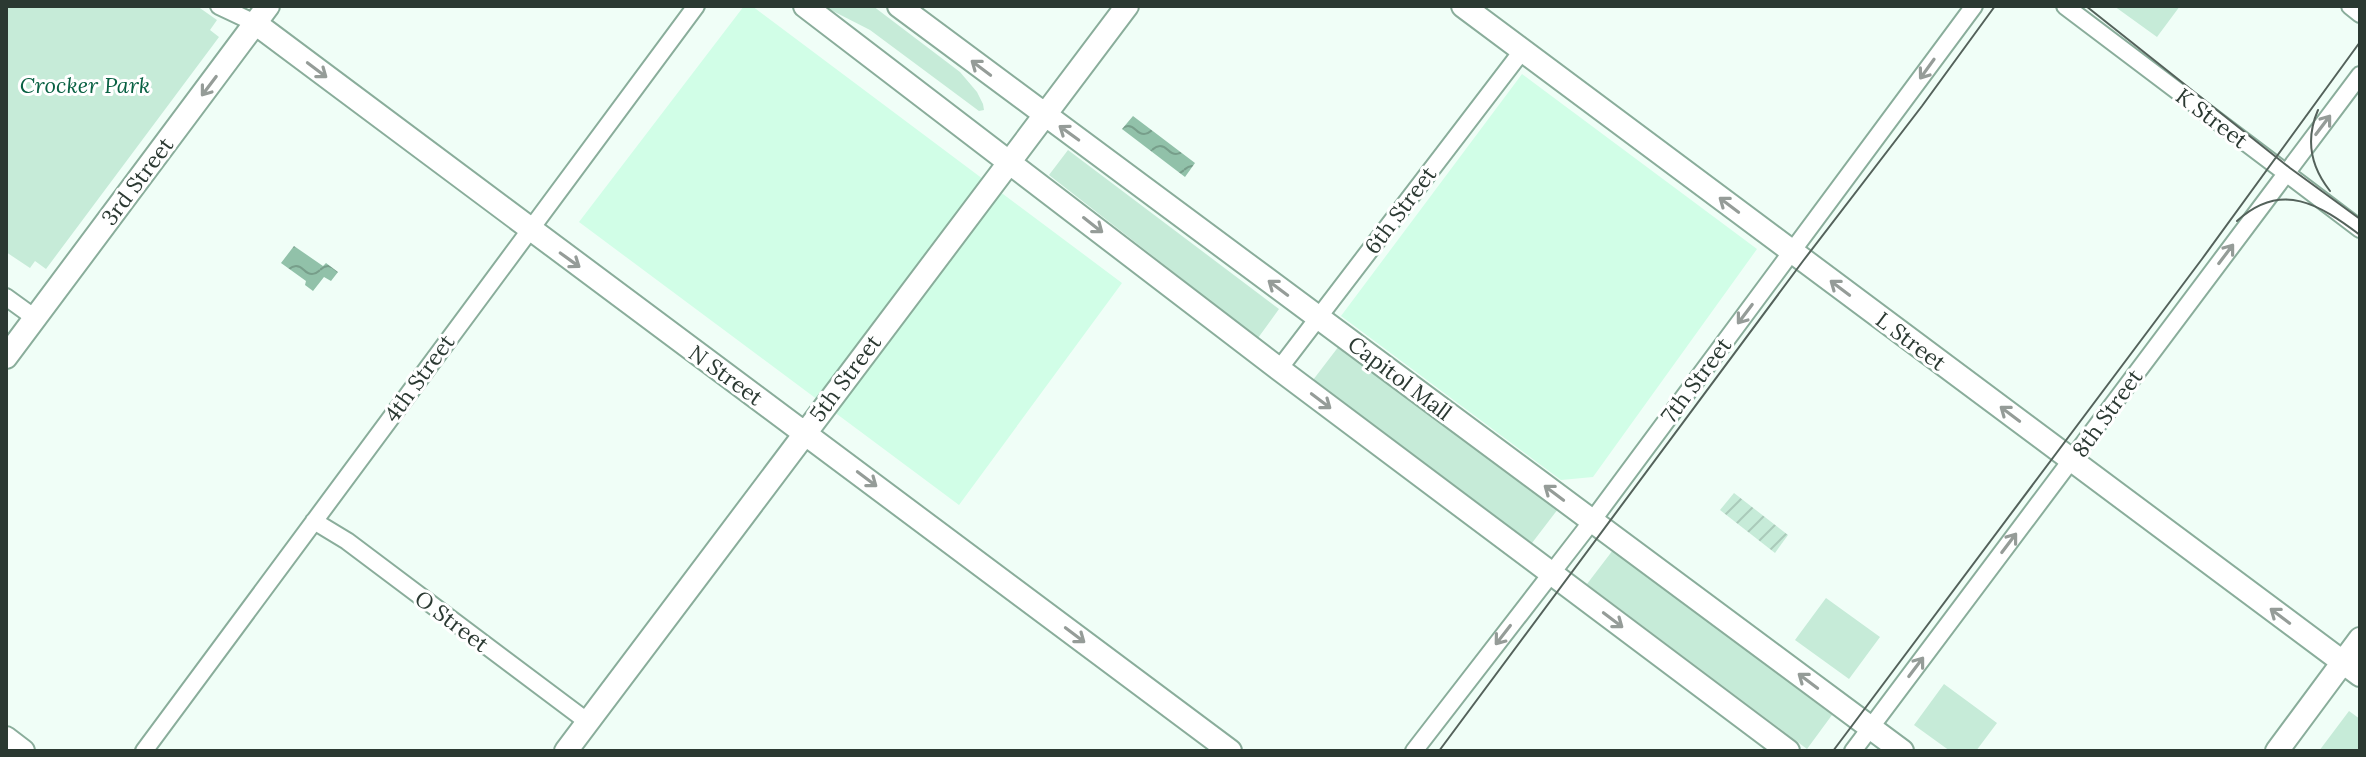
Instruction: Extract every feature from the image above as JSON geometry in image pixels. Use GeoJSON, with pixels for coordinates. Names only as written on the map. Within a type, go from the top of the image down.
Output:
{"type":"FeatureCollection","features":[{"type":"Feature","properties":{"kind":"main road"},"geometry":{"type":"LineString","coordinates":[[805,6],[1279,369],[1788,751]]}},
{"type":"Feature","properties":{"kind":"main road","name":"Capitol Mall"},"geometry":{"type":"LineString","coordinates":[[899,6],[1902,751]]}},
{"type":"Feature","properties":{"kind":"main road","name":"5th Street"},"geometry":{"type":"LineString","coordinates":[[566,751],[1127,6]]}},
{"type":"Feature","properties":{"kind":"main road","name":"L Street"},"geometry":{"type":"LineString","coordinates":[[1463,6],[2351,669]]}},
{"type":"Feature","properties":{"kind":"main road","name":"N Street"},"geometry":{"type":"LineString","coordinates":[[261,14],[529,229],[1230,751]]}},
{"type":"Feature","properties":{"kind":"main road","name":"3rd Street"},"geometry":{"type":"LineString","coordinates":[[6,357],[261,14]]}},
{"type":"Feature","properties":{"kind":"main road"},"geometry":{"type":"LineString","coordinates":[[2277,751],[2351,669],[2360,639]]}},
{"type":"Feature","properties":{"kind":"main road"},"geometry":{"type":"LineString","coordinates":[[6,738],[23,751]]}},
{"type":"Feature","properties":{"kind":"street","name":"N Street"},"geometry":{"type":"LineString","coordinates":[[219,6],[261,14]]}},
{"type":"Feature","properties":{"kind":"street","name":"4th Street"},"geometry":{"type":"LineString","coordinates":[[144,751],[696,6]]}},
{"type":"Feature","properties":{"kind":"street","name":"7th Street"},"geometry":{"type":"LineString","coordinates":[[1414,751],[1592,521],[1974,6]]}},
{"type":"Feature","properties":{"kind":"street","name":"K Street"},"geometry":{"type":"LineString","coordinates":[[2065,6],[2360,229]]}},
{"type":"Feature","properties":{"kind":"street"},"geometry":{"type":"LineString","coordinates":[[2350,6],[2360,14]]}},
{"type":"Feature","properties":{"kind":"street","name":"6th Street"},"geometry":{"type":"LineString","coordinates":[[1279,369],[1522,51]]}},
{"type":"Feature","properties":{"kind":"street","name":"8th Street"},"geometry":{"type":"LineString","coordinates":[[1853,751],[2360,75]]}},
{"type":"Feature","properties":{"kind":"street"},"geometry":{"type":"LineString","coordinates":[[6,297],[35,318]]}},
{"type":"Feature","properties":{"kind":"street","name":"O Street"},"geometry":{"type":"LineString","coordinates":[[314,521],[347,541],[588,722]]}},
{"type":"Feature","properties":{"kind":"shaded area"},"geometry":{"type":"Polygon","coordinates":[[[744,6],[752,6],[1122,283],[959,505],[579,222],[744,6]]]}},
{"type":"Feature","properties":{"kind":"shaded area"},"geometry":{"type":"Polygon","coordinates":[[[1522,74],[1757,249],[1593,477],[1561,480],[1341,316],[1522,74]]]}},
{"type":"Feature","properties":{"kind":"green space","name":"Crocker Park"},"geometry":{"type":"Polygon","coordinates":[[[6,6],[197,6],[217,20],[210,30],[219,37],[46,269],[35,261],[30,268],[6,252],[6,6]]]}},
{"type":"Feature","properties":{"kind":"green space"},"geometry":{"type":"Polygon","coordinates":[[[823,6],[873,6],[960,72],[977,92],[984,110],[979,111],[870,30],[823,6]]]}},
{"type":"Feature","properties":{"kind":"green space"},"geometry":{"type":"Polygon","coordinates":[[[2114,6],[2180,6],[2157,37],[2114,6]]]}},
{"type":"Feature","properties":{"kind":"green space"},"geometry":{"type":"Polygon","coordinates":[[[1068,150],[1279,309],[1258,338],[1049,175],[1068,150]]]}},
{"type":"Feature","properties":{"kind":"green space"},"geometry":{"type":"Polygon","coordinates":[[[1339,346],[1558,509],[1532,543],[1313,380],[1339,346]]]}},
{"type":"Feature","properties":{"kind":"green space"},"geometry":{"type":"Polygon","coordinates":[[[1734,493],[1788,535],[1775,553],[1720,510],[1734,493]]]}},
{"type":"Feature","properties":{"kind":"green space"},"geometry":{"type":"Polygon","coordinates":[[[1613,550],[1832,715],[1807,749],[1587,584],[1613,550]]]}},
{"type":"Feature","properties":{"kind":"green space"},"geometry":{"type":"Polygon","coordinates":[[[1826,598],[1880,637],[1849,679],[1795,640],[1826,598]]]}},
{"type":"Feature","properties":{"kind":"green space"},"geometry":{"type":"Polygon","coordinates":[[[1944,684],[1997,723],[1976,751],[1950,751],[1914,725],[1944,684]]]}},
{"type":"Feature","properties":{"kind":"green space"},"geometry":{"type":"Polygon","coordinates":[[[2349,711],[2360,719],[2360,751],[2319,751],[2349,711]]]}},
{"type":"Feature","properties":{"kind":"water"},"geometry":{"type":"Polygon","coordinates":[[[1133,116],[1195,163],[1185,177],[1122,129],[1133,116]]]}},
{"type":"Feature","properties":{"kind":"water"},"geometry":{"type":"Polygon","coordinates":[[[294,246],[323,266],[326,263],[338,272],[331,281],[324,277],[313,291],[305,285],[306,281],[281,263],[294,246]]]}},
{"type":"Feature","properties":{"kind":"tram line"},"geometry":{"type":"LineString","coordinates":[[1439,751],[1995,6]]}},
{"type":"Feature","properties":{"kind":"tram line"},"geometry":{"type":"LineString","coordinates":[[2086,6],[2290,168],[2360,219]]}},
{"type":"Feature","properties":{"kind":"tram line"},"geometry":{"type":"LineString","coordinates":[[1833,751],[2202,259],[2360,42]]}},
{"type":"Feature","properties":{"kind":"tram line"},"geometry":{"type":"LineString","coordinates":[[2318,110],[2312,132],[2312,153],[2318,172],[2330,191]]}},
{"type":"Feature","properties":{"kind":"tram line"},"geometry":{"type":"LineString","coordinates":[[2237,221],[2270,202],[2300,201],[2330,214],[2360,235]]}}]}
